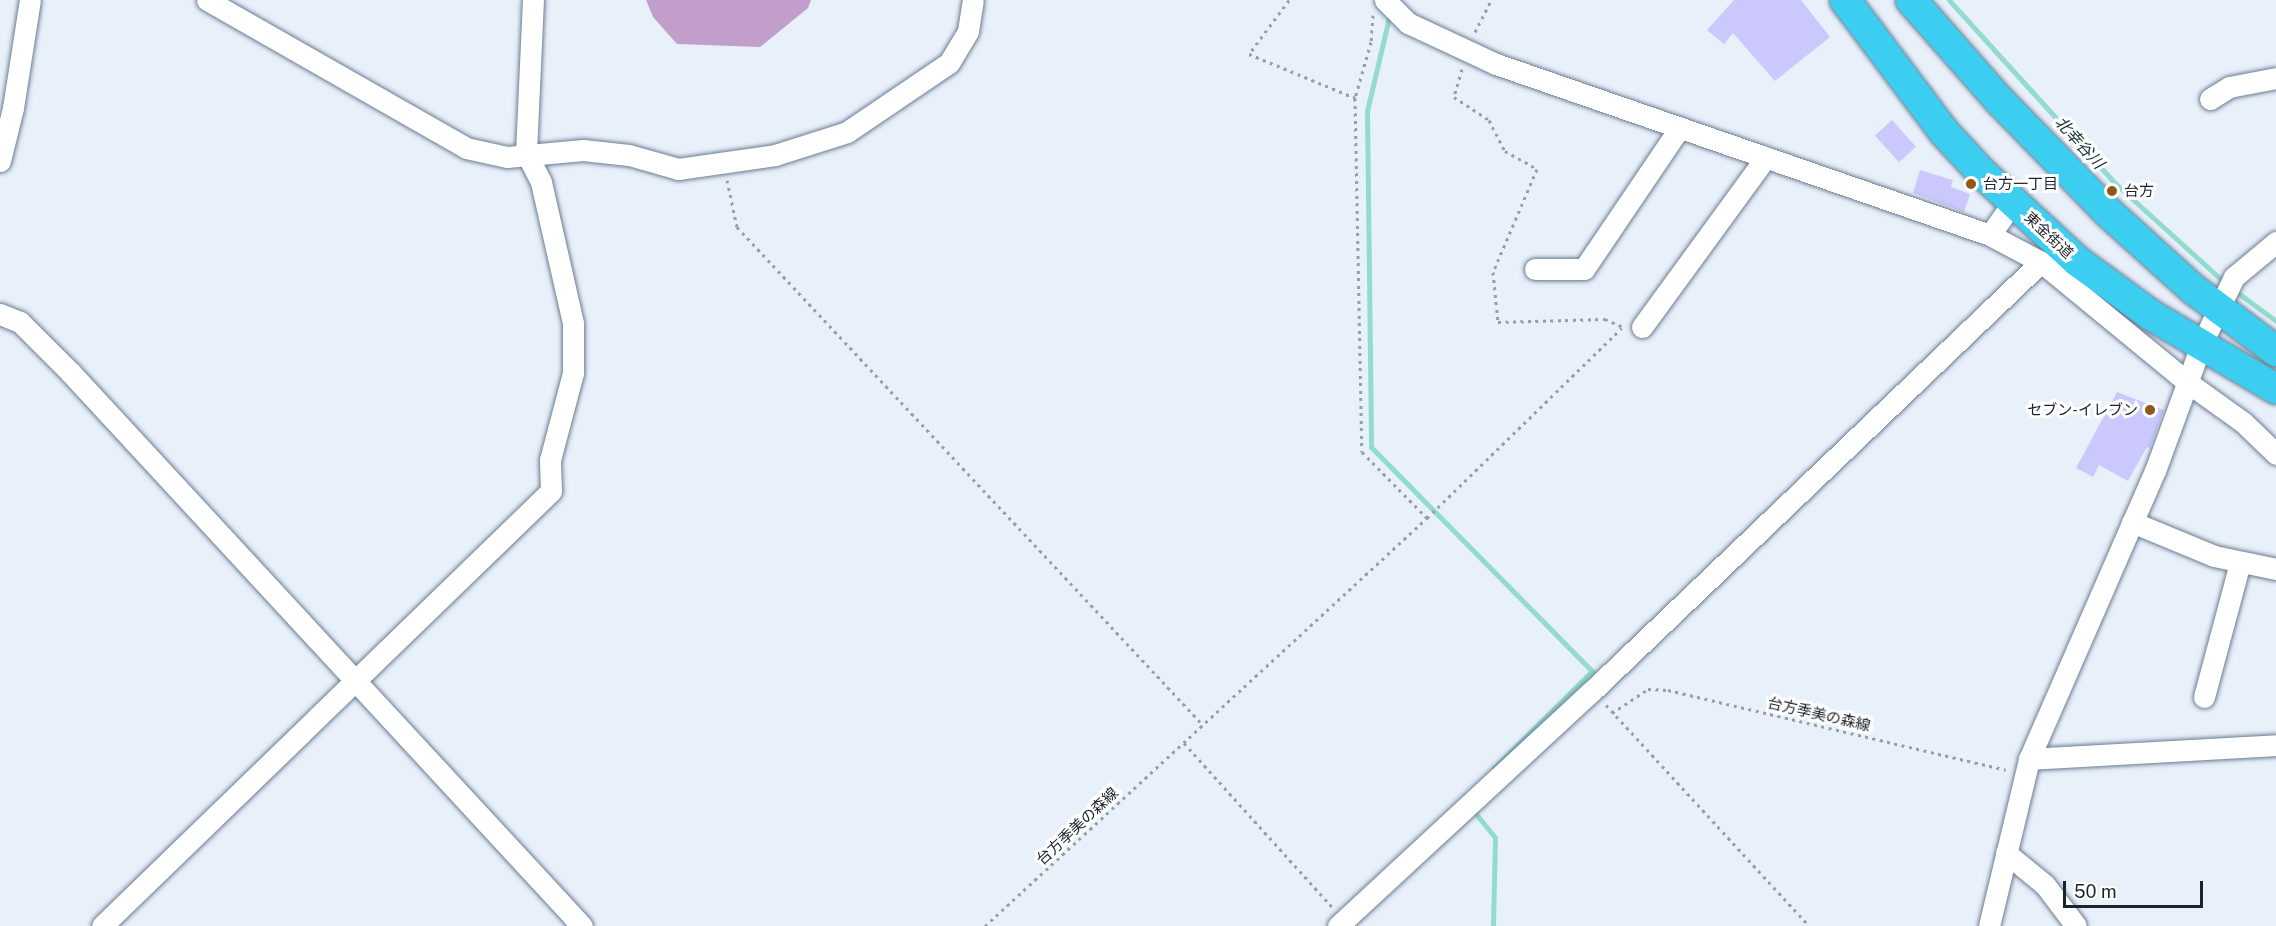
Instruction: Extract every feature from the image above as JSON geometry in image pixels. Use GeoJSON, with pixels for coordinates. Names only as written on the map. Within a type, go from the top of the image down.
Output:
{"type":"FeatureCollection","features":[{"type":"Feature","properties":{"kind":"highway","name":"東金街道"},"geometry":{"type":"LineString","coordinates":[[1845,0],[1944,132],[2013,202],[2111,288],[2276,389]]}},
{"type":"Feature","properties":{"kind":"highway"},"geometry":{"type":"LineString","coordinates":[[1911,0],[1998,99],[2110,214],[2219,308],[2276,351]]}},
{"type":"Feature","properties":{"kind":"street"},"geometry":{"type":"LineString","coordinates":[[0,161],[13,108],[30,0]]}},
{"type":"Feature","properties":{"kind":"street"},"geometry":{"type":"LineString","coordinates":[[207,0],[466,148],[507,157],[526,153],[583,150],[629,155],[678,169],[724,163],[813,145],[848,132],[949,63],[968,31],[974,0]]}},
{"type":"Feature","properties":{"kind":"street"},"geometry":{"type":"LineString","coordinates":[[102,926],[551,491],[550,460],[573,373],[573,323],[541,182],[526,153],[533,0]]}},
{"type":"Feature","properties":{"kind":"street"},"geometry":{"type":"LineString","coordinates":[[1379,5],[1408,23],[1467,51],[1990,235],[2041,262],[2187,382],[2244,423],[2276,454]]}},
{"type":"Feature","properties":{"kind":"street"},"geometry":{"type":"LineString","coordinates":[[2210,99],[2229,87],[2276,78]]}},
{"type":"Feature","properties":{"kind":"street"},"geometry":{"type":"LineString","coordinates":[[1535,269],[1584,269],[1680,127]]}},
{"type":"Feature","properties":{"kind":"street"},"geometry":{"type":"LineString","coordinates":[[1632,327],[1766,158]]}},
{"type":"Feature","properties":{"kind":"street"},"geometry":{"type":"LineString","coordinates":[[1990,235],[2013,202]]}},
{"type":"Feature","properties":{"kind":"street"},"geometry":{"type":"LineString","coordinates":[[1989,926],[2027,767],[2132,522],[2201,345],[2234,277],[2276,242]]}},
{"type":"Feature","properties":{"kind":"street"},"geometry":{"type":"LineString","coordinates":[[1341,923],[1592,691],[2041,262]]}},
{"type":"Feature","properties":{"kind":"street"},"geometry":{"type":"LineString","coordinates":[[0,314],[20,322],[70,372],[582,926]]}},
{"type":"Feature","properties":{"kind":"street"},"geometry":{"type":"LineString","coordinates":[[2132,522],[2240,563],[2276,569]]}},
{"type":"Feature","properties":{"kind":"street"},"geometry":{"type":"LineString","coordinates":[[2204,696],[2240,563]]}},
{"type":"Feature","properties":{"kind":"street"},"geometry":{"type":"LineString","coordinates":[[2027,767],[2276,745]]}},
{"type":"Feature","properties":{"kind":"street"},"geometry":{"type":"LineString","coordinates":[[2006,854],[2045,885],[2076,926]]}},
{"type":"Feature","properties":{"kind":"path"},"geometry":{"type":"LineString","coordinates":[[1289,0],[1249,54],[1355,98]]}},
{"type":"Feature","properties":{"kind":"path"},"geometry":{"type":"LineString","coordinates":[[1491,0],[1467,51],[1454,97],[1489,120],[1505,151],[1537,169],[1493,272],[1498,322],[1605,319],[1632,327]]}},
{"type":"Feature","properties":{"kind":"path"},"geometry":{"type":"LineString","coordinates":[[1379,5],[1355,98],[1362,452],[1427,518]]}},
{"type":"Feature","properties":{"kind":"path"},"geometry":{"type":"LineString","coordinates":[[724,163],[737,228],[1203,725]]}},
{"type":"Feature","properties":{"kind":"path","name":"台方季美の森線"},"geometry":{"type":"LineString","coordinates":[[985,926],[1632,327]]}},
{"type":"Feature","properties":{"kind":"path","name":"台方季美の森線"},"geometry":{"type":"LineString","coordinates":[[1612,712],[1648,689],[1668,690],[2027,767]]}},
{"type":"Feature","properties":{"kind":"path"},"geometry":{"type":"LineString","coordinates":[[1592,691],[1809,926]]}},
{"type":"Feature","properties":{"kind":"path"},"geometry":{"type":"LineString","coordinates":[[1184,743],[1341,923]]}},
{"type":"Feature","properties":{"kind":"shaded area"},"geometry":{"type":"Polygon","coordinates":[[[646,0],[811,0],[808,8],[760,47],[677,44],[653,17],[646,0]]]}},
{"type":"Feature","properties":{"kind":"building"},"geometry":{"type":"Polygon","coordinates":[[[1734,0],[1801,0],[1830,37],[1775,81],[1733,33],[1724,44],[1707,30],[1734,0]]]}},
{"type":"Feature","properties":{"kind":"building"},"geometry":{"type":"Polygon","coordinates":[[[1892,120],[1916,147],[1899,162],[1875,135],[1892,120]]]}},
{"type":"Feature","properties":{"kind":"building"},"geometry":{"type":"Polygon","coordinates":[[[1920,170],[1953,180],[1951,187],[1970,194],[1964,212],[1913,193],[1920,170]]]}},
{"type":"Feature","properties":{"kind":"building"},"geometry":{"type":"Polygon","coordinates":[[[2117,392],[2164,410],[2150,448],[2147,447],[2128,481],[2099,465],[2093,477],[2076,468],[2117,392]]]}},
{"type":"Feature","properties":{"kind":"waterway","name":"北幸谷川"},"geometry":{"type":"LineString","coordinates":[[1949,0],[2117,185],[2226,284]]}},
{"type":"Feature","properties":{"kind":"waterway"},"geometry":{"type":"LineString","coordinates":[[1390,13],[1367,111],[1371,447],[1592,671],[1493,769]]}},
{"type":"Feature","properties":{"kind":"waterway","name":"北幸谷川"},"geometry":{"type":"LineString","coordinates":[[2234,290],[2276,321]]}},
{"type":"Feature","properties":{"kind":"waterway"},"geometry":{"type":"LineString","coordinates":[[1472,809],[1495,837],[1493,926]]}},
{"type":"Feature","properties":{"kind":"place","name":"台方一丁目"},"geometry":{"type":"Point","coordinates":[1971,184]}},
{"type":"Feature","properties":{"kind":"place","name":"台方"},"geometry":{"type":"Point","coordinates":[2112,191]}},
{"type":"Feature","properties":{"kind":"place","name":"セブン-イレブン"},"geometry":{"type":"Point","coordinates":[2150,410]}}]}
